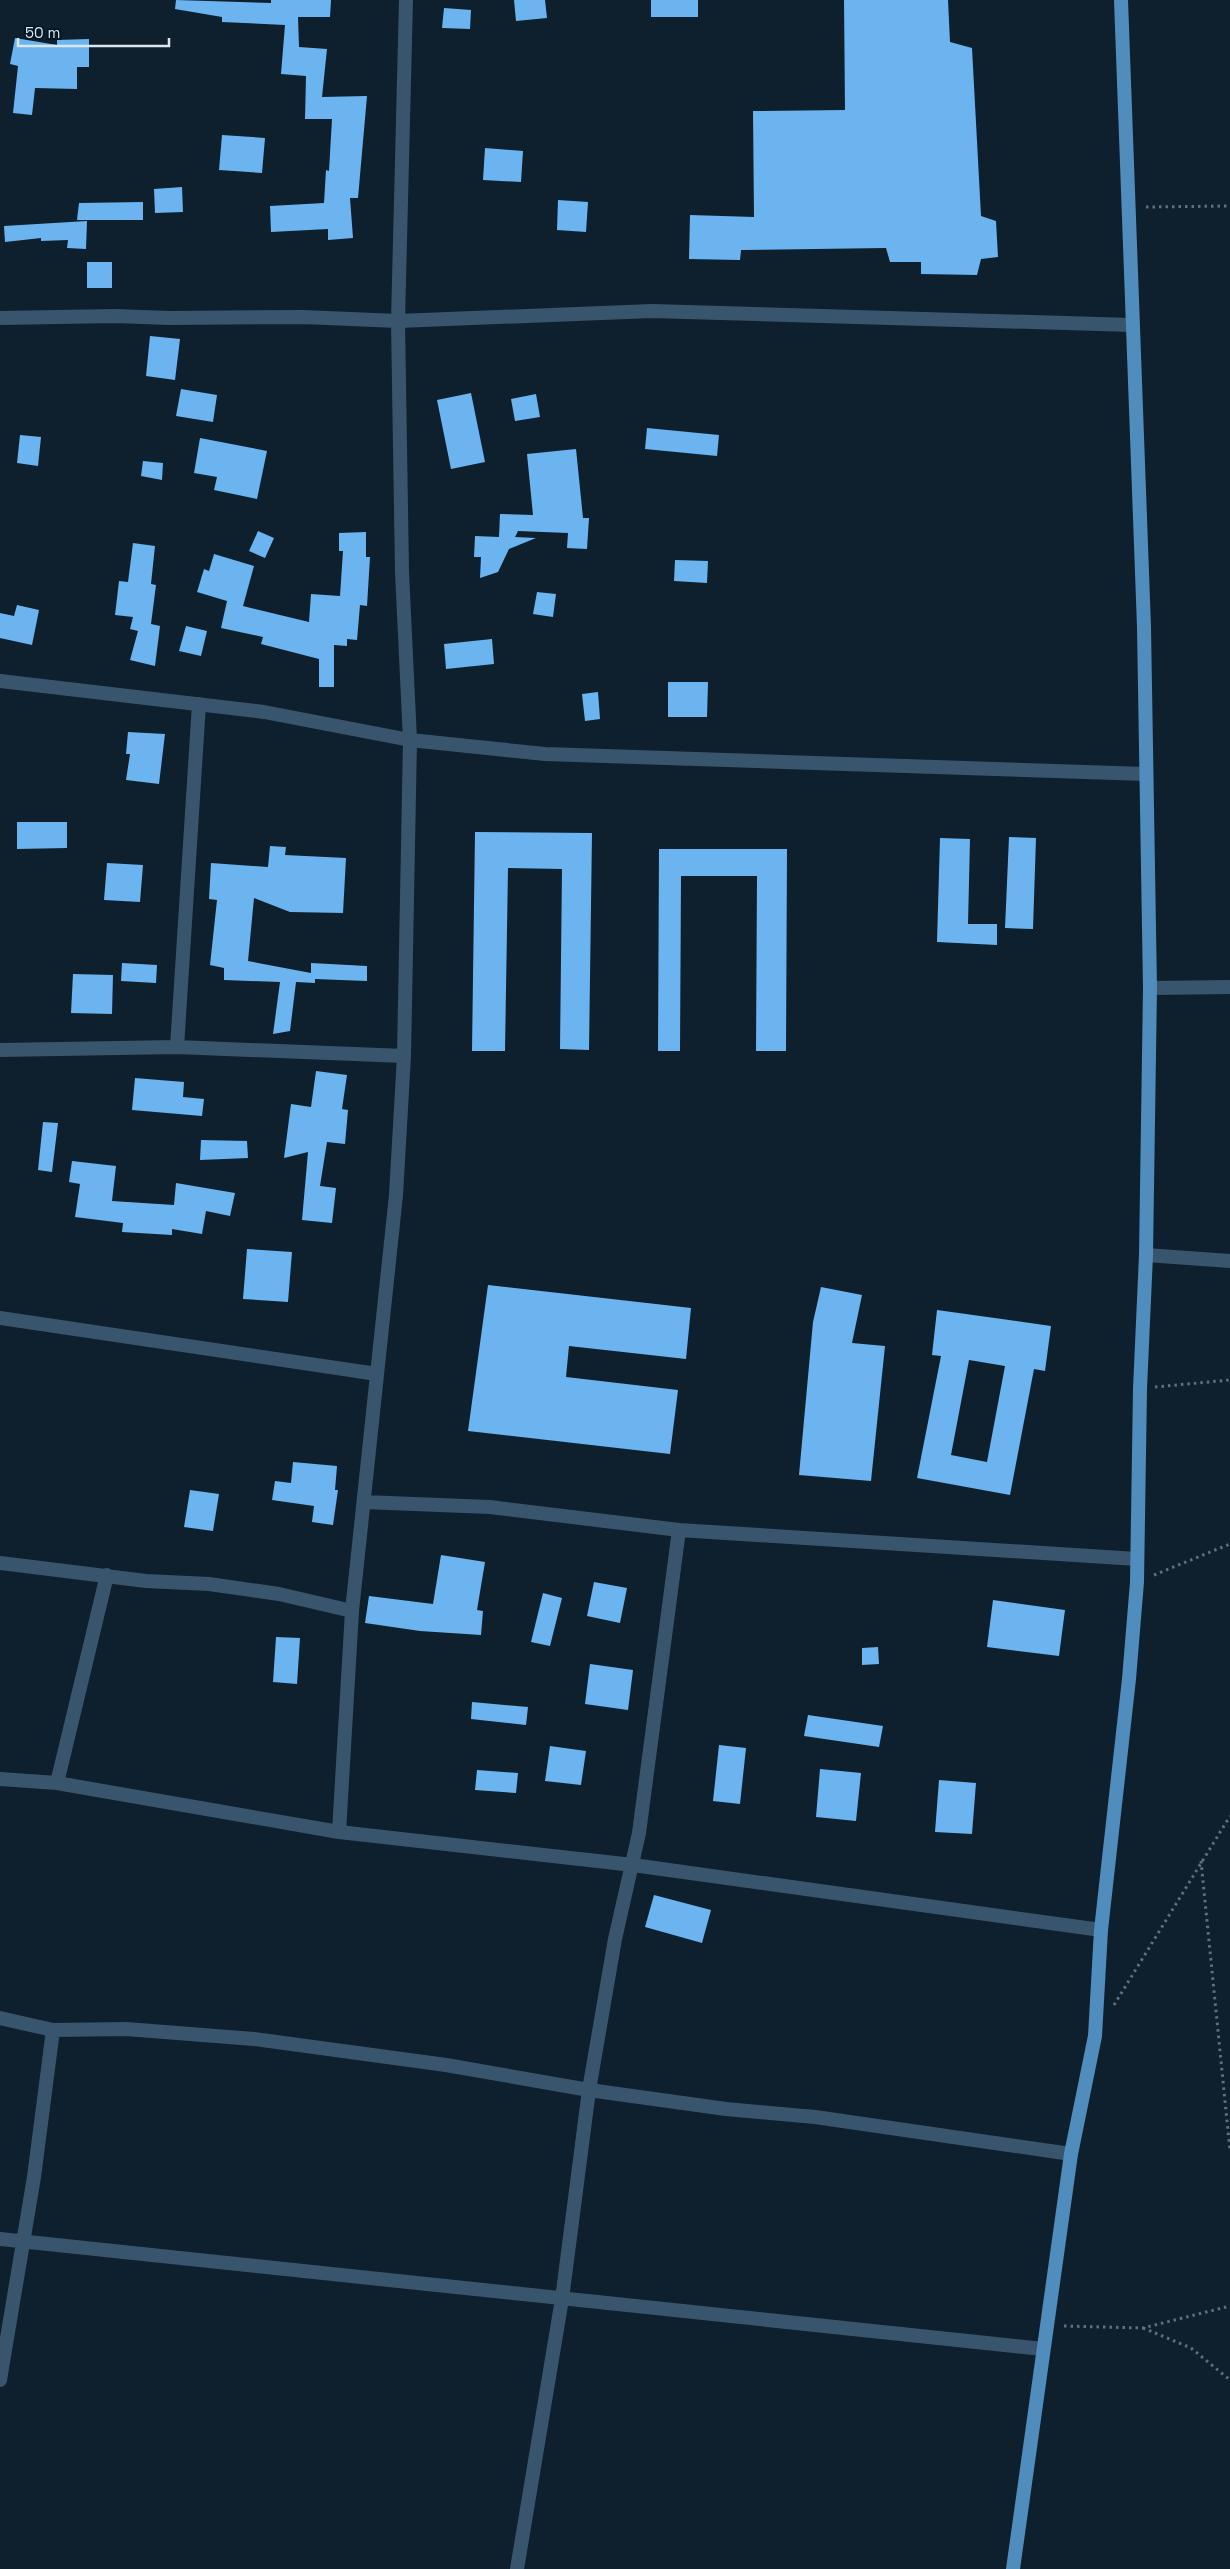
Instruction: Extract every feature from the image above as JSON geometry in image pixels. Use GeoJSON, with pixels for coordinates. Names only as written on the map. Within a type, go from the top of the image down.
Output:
{"type":"FeatureCollection","features":[{"type":"Feature","properties":{"kind":"main road"},"geometry":{"type":"LineString","coordinates":[[1013,2569],[1071,2154],[1095,2036],[1101,1930],[1129,1679],[1137,1582],[1140,1389],[1146,1255],[1150,988],[1144,627],[1122,0]]}},
{"type":"Feature","properties":{"kind":"street"},"geometry":{"type":"LineString","coordinates":[[339,1832],[352,1611],[396,1195],[404,1056],[410,740],[402,572],[398,321],[406,0]]}},
{"type":"Feature","properties":{"kind":"street"},"geometry":{"type":"LineString","coordinates":[[0,318],[116,316],[169,318],[303,317],[398,321],[652,312],[1132,325]]}},
{"type":"Feature","properties":{"kind":"street"},"geometry":{"type":"LineString","coordinates":[[0,680],[294,717],[410,740],[545,754],[1146,774]]}},
{"type":"Feature","properties":{"kind":"street"},"geometry":{"type":"LineString","coordinates":[[177,1047],[199,704]]}},
{"type":"Feature","properties":{"kind":"street"},"geometry":{"type":"LineString","coordinates":[[1150,988],[1230,987]]}},
{"type":"Feature","properties":{"kind":"street"},"geometry":{"type":"LineString","coordinates":[[0,1050],[177,1047],[404,1056]]}},
{"type":"Feature","properties":{"kind":"street"},"geometry":{"type":"LineString","coordinates":[[1146,1255],[1230,1261]]}},
{"type":"Feature","properties":{"kind":"street"},"geometry":{"type":"LineString","coordinates":[[0,1318],[377,1374]]}},
{"type":"Feature","properties":{"kind":"street"},"geometry":{"type":"LineString","coordinates":[[364,1502],[490,1507],[679,1530],[1137,1559]]}},
{"type":"Feature","properties":{"kind":"street"},"geometry":{"type":"LineString","coordinates":[[518,2569],[562,2299],[589,2090],[615,1939],[633,1865],[656,1715],[679,1530]]}},
{"type":"Feature","properties":{"kind":"street"},"geometry":{"type":"LineString","coordinates":[[0,1562],[146,1581],[210,1584],[279,1594],[352,1611]]}},
{"type":"Feature","properties":{"kind":"street"},"geometry":{"type":"LineString","coordinates":[[57,1782],[107,1575]]}},
{"type":"Feature","properties":{"kind":"street"},"geometry":{"type":"LineString","coordinates":[[0,1779],[57,1782],[339,1832],[633,1865],[1101,1930]]}},
{"type":"Feature","properties":{"kind":"street"},"geometry":{"type":"LineString","coordinates":[[0,2018],[53,2030],[126,2029],[254,2040],[446,2065],[589,2090],[726,2109],[815,2117],[1071,2154]]}},
{"type":"Feature","properties":{"kind":"street"},"geometry":{"type":"LineString","coordinates":[[0,2380],[34,2178],[53,2030]]}},
{"type":"Feature","properties":{"kind":"street"},"geometry":{"type":"LineString","coordinates":[[0,2239],[1043,2348]]}},
{"type":"Feature","properties":{"kind":"path"},"geometry":{"type":"LineString","coordinates":[[1128,207],[1230,206]]}},
{"type":"Feature","properties":{"kind":"path"},"geometry":{"type":"LineString","coordinates":[[1140,1389],[1230,1380]]}},
{"type":"Feature","properties":{"kind":"path"},"geometry":{"type":"LineString","coordinates":[[1137,1582],[1230,1544]]}},
{"type":"Feature","properties":{"kind":"path"},"geometry":{"type":"LineString","coordinates":[[1110,2011],[1230,1816]]}},
{"type":"Feature","properties":{"kind":"path"},"geometry":{"type":"LineString","coordinates":[[1201,1861],[1230,2151]]}},
{"type":"Feature","properties":{"kind":"path"},"geometry":{"type":"LineString","coordinates":[[1046,2325],[1143,2328],[1230,2306]]}},
{"type":"Feature","properties":{"kind":"path"},"geometry":{"type":"LineString","coordinates":[[1143,2328],[1191,2348],[1230,2380]]}},
{"type":"Feature","properties":{"kind":"building"},"geometry":{"type":"Polygon","coordinates":[[[176,0],[271,3],[271,0],[331,0],[330,17],[298,17],[299,47],[327,49],[322,97],[367,96],[358,198],[350,198],[353,238],[328,240],[328,229],[271,232],[270,206],[324,203],[326,170],[329,171],[332,119],[305,119],[306,76],[281,74],[285,25],[222,22],[222,17],[175,9],[176,0]]]}},
{"type":"Feature","properties":{"kind":"building"},"geometry":{"type":"Polygon","coordinates":[[[514,0],[545,0],[547,18],[516,21],[514,0]]]}},
{"type":"Feature","properties":{"kind":"building"},"geometry":{"type":"Polygon","coordinates":[[[651,0],[698,0],[698,17],[651,17],[651,0]]]}},
{"type":"Feature","properties":{"kind":"building"},"geometry":{"type":"Polygon","coordinates":[[[844,0],[948,0],[950,42],[972,48],[981,216],[996,221],[998,257],[981,259],[977,275],[921,274],[921,262],[890,262],[886,248],[741,250],[740,260],[689,259],[690,215],[754,217],[753,111],[845,110],[844,0]]]}},
{"type":"Feature","properties":{"kind":"building"},"geometry":{"type":"Polygon","coordinates":[[[444,8],[471,10],[470,29],[442,28],[444,8]]]}},
{"type":"Feature","properties":{"kind":"building"},"geometry":{"type":"Polygon","coordinates":[[[15,38],[57,45],[57,40],[89,39],[89,67],[77,67],[77,89],[35,88],[32,115],[13,113],[18,66],[10,64],[15,38]]]}},
{"type":"Feature","properties":{"kind":"building"},"geometry":{"type":"Polygon","coordinates":[[[222,135],[265,138],[262,173],[219,170],[222,135]]]}},
{"type":"Feature","properties":{"kind":"building"},"geometry":{"type":"Polygon","coordinates":[[[485,148],[523,151],[521,182],[483,180],[485,148]]]}},
{"type":"Feature","properties":{"kind":"building"},"geometry":{"type":"Polygon","coordinates":[[[182,187],[183,212],[155,213],[154,189],[182,187]]]}},
{"type":"Feature","properties":{"kind":"building"},"geometry":{"type":"Polygon","coordinates":[[[558,200],[588,202],[586,232],[557,230],[558,200]]]}},
{"type":"Feature","properties":{"kind":"building"},"geometry":{"type":"Polygon","coordinates":[[[143,202],[143,220],[77,220],[79,203],[143,202]]]}},
{"type":"Feature","properties":{"kind":"building"},"geometry":{"type":"Polygon","coordinates":[[[87,221],[86,249],[67,248],[68,240],[41,241],[41,238],[5,242],[4,226],[87,221]]]}},
{"type":"Feature","properties":{"kind":"building"},"geometry":{"type":"Polygon","coordinates":[[[87,262],[112,262],[112,288],[87,288],[87,262]]]}},
{"type":"Feature","properties":{"kind":"building"},"geometry":{"type":"Polygon","coordinates":[[[150,336],[180,339],[175,380],[146,376],[150,336]]]}},
{"type":"Feature","properties":{"kind":"building"},"geometry":{"type":"Polygon","coordinates":[[[181,389],[217,395],[213,422],[176,416],[181,389]]]}},
{"type":"Feature","properties":{"kind":"building"},"geometry":{"type":"Polygon","coordinates":[[[471,393],[485,462],[451,469],[437,400],[471,393]]]}},
{"type":"Feature","properties":{"kind":"building"},"geometry":{"type":"Polygon","coordinates":[[[536,394],[540,417],[515,421],[511,399],[536,394]]]}},
{"type":"Feature","properties":{"kind":"building"},"geometry":{"type":"Polygon","coordinates":[[[647,428],[719,435],[717,456],[645,449],[647,428]]]}},
{"type":"Feature","properties":{"kind":"building"},"geometry":{"type":"Polygon","coordinates":[[[20,435],[41,437],[38,466],[17,463],[20,435]]]}},
{"type":"Feature","properties":{"kind":"building"},"geometry":{"type":"Polygon","coordinates":[[[200,438],[267,451],[257,499],[214,490],[217,477],[194,473],[200,438]]]}},
{"type":"Feature","properties":{"kind":"building"},"geometry":{"type":"Polygon","coordinates":[[[576,449],[583,518],[589,518],[587,549],[567,548],[568,533],[518,531],[515,537],[536,538],[509,549],[498,572],[480,578],[481,557],[474,557],[475,536],[499,537],[500,514],[533,515],[527,454],[576,449]]]}},
{"type":"Feature","properties":{"kind":"building"},"geometry":{"type":"Polygon","coordinates":[[[143,461],[163,463],[162,480],[141,476],[143,461]]]}},
{"type":"Feature","properties":{"kind":"building"},"geometry":{"type":"Polygon","coordinates":[[[258,531],[274,538],[265,558],[249,551],[258,531]]]}},
{"type":"Feature","properties":{"kind":"building"},"geometry":{"type":"Polygon","coordinates":[[[366,532],[366,557],[370,557],[367,606],[360,605],[357,640],[347,639],[347,646],[334,645],[334,687],[319,687],[319,659],[261,644],[263,637],[221,628],[227,601],[197,592],[204,569],[209,571],[214,554],[254,566],[243,606],[309,622],[311,594],[340,596],[343,551],[339,551],[339,533],[366,532]]]}},
{"type":"Feature","properties":{"kind":"building"},"geometry":{"type":"Polygon","coordinates":[[[133,543],[155,546],[151,584],[156,585],[151,624],[160,626],[155,666],[130,660],[138,631],[130,629],[133,617],[115,615],[119,581],[128,582],[133,543]]]}},
{"type":"Feature","properties":{"kind":"building"},"geometry":{"type":"Polygon","coordinates":[[[675,560],[708,561],[707,583],[674,581],[675,560]]]}},
{"type":"Feature","properties":{"kind":"building"},"geometry":{"type":"Polygon","coordinates":[[[537,592],[556,594],[553,617],[533,614],[537,592]]]}},
{"type":"Feature","properties":{"kind":"building"},"geometry":{"type":"Polygon","coordinates":[[[17,605],[39,610],[32,645],[0,638],[0,613],[14,616],[17,605]]]}},
{"type":"Feature","properties":{"kind":"building"},"geometry":{"type":"Polygon","coordinates":[[[186,626],[207,631],[201,656],[179,651],[186,626]]]}},
{"type":"Feature","properties":{"kind":"building"},"geometry":{"type":"Polygon","coordinates":[[[492,639],[494,664],[446,669],[444,644],[492,639]]]}},
{"type":"Feature","properties":{"kind":"building"},"geometry":{"type":"Polygon","coordinates":[[[668,682],[708,682],[707,717],[668,717],[668,682]]]}},
{"type":"Feature","properties":{"kind":"building"},"geometry":{"type":"Polygon","coordinates":[[[598,692],[600,719],[585,721],[582,694],[598,692]]]}},
{"type":"Feature","properties":{"kind":"building"},"geometry":{"type":"Polygon","coordinates":[[[128,732],[165,734],[159,784],[126,780],[130,754],[126,754],[128,732]]]}},
{"type":"Feature","properties":{"kind":"building"},"geometry":{"type":"Polygon","coordinates":[[[17,822],[67,822],[67,848],[17,849],[17,822]]]}},
{"type":"Feature","properties":{"kind":"building"},"geometry":{"type":"Polygon","coordinates":[[[475,832],[592,833],[589,1050],[560,1049],[562,869],[508,868],[505,1051],[472,1051],[475,832]]]}},
{"type":"Feature","properties":{"kind":"building"},"geometry":{"type":"Polygon","coordinates":[[[1009,837],[1036,838],[1033,929],[1005,928],[1009,837]]]}},
{"type":"Feature","properties":{"kind":"building"},"geometry":{"type":"Polygon","coordinates":[[[940,838],[970,839],[968,924],[997,924],[997,945],[937,942],[940,838]]]}},
{"type":"Feature","properties":{"kind":"building"},"geometry":{"type":"Polygon","coordinates":[[[270,846],[286,847],[285,855],[346,858],[343,913],[290,912],[254,898],[248,961],[311,973],[311,963],[367,966],[367,981],[315,979],[315,983],[296,982],[290,1031],[273,1034],[280,982],[224,980],[224,968],[210,965],[217,900],[209,899],[211,863],[268,867],[270,846]]]}},
{"type":"Feature","properties":{"kind":"building"},"geometry":{"type":"Polygon","coordinates":[[[659,849],[787,849],[786,1051],[756,1051],[757,876],[681,876],[680,1051],[658,1051],[659,849]]]}},
{"type":"Feature","properties":{"kind":"building"},"geometry":{"type":"Polygon","coordinates":[[[107,863],[143,865],[140,902],[104,900],[107,863]]]}},
{"type":"Feature","properties":{"kind":"building"},"geometry":{"type":"Polygon","coordinates":[[[122,963],[157,965],[156,983],[121,981],[122,963]]]}},
{"type":"Feature","properties":{"kind":"building"},"geometry":{"type":"Polygon","coordinates":[[[73,974],[113,975],[112,1014],[71,1013],[73,974]]]}},
{"type":"Feature","properties":{"kind":"building"},"geometry":{"type":"Polygon","coordinates":[[[316,1071],[347,1075],[342,1109],[348,1110],[345,1144],[327,1142],[320,1186],[336,1188],[332,1223],[302,1220],[308,1152],[284,1158],[291,1104],[311,1107],[316,1071]]]}},
{"type":"Feature","properties":{"kind":"building"},"geometry":{"type":"Polygon","coordinates":[[[135,1078],[184,1082],[183,1097],[204,1099],[202,1116],[132,1110],[135,1078]]]}},
{"type":"Feature","properties":{"kind":"building"},"geometry":{"type":"Polygon","coordinates":[[[43,1122],[58,1123],[52,1172],[38,1170],[43,1122]]]}},
{"type":"Feature","properties":{"kind":"building"},"geometry":{"type":"Polygon","coordinates":[[[201,1140],[247,1141],[248,1158],[200,1160],[201,1140]]]}},
{"type":"Feature","properties":{"kind":"building"},"geometry":{"type":"Polygon","coordinates":[[[72,1161],[116,1166],[112,1201],[174,1205],[176,1183],[235,1193],[230,1216],[206,1211],[202,1234],[172,1229],[172,1235],[122,1232],[123,1223],[75,1217],[80,1184],[69,1182],[72,1161]]]}},
{"type":"Feature","properties":{"kind":"building"},"geometry":{"type":"Polygon","coordinates":[[[247,1249],[292,1252],[288,1302],[243,1299],[247,1249]]]}},
{"type":"Feature","properties":{"kind":"building"},"geometry":{"type":"Polygon","coordinates":[[[488,1285],[691,1308],[686,1359],[569,1346],[566,1377],[678,1390],[670,1454],[468,1431],[488,1285]]]}},
{"type":"Feature","properties":{"kind":"building"},"geometry":{"type":"Polygon","coordinates":[[[821,1287],[862,1295],[852,1343],[885,1346],[871,1481],[799,1475],[813,1322],[821,1287]]]}},
{"type":"Feature","properties":{"kind":"building"},"geometry":{"type":"Polygon","coordinates":[[[937,1310],[1051,1326],[1045,1371],[1034,1369],[1010,1495],[917,1478],[941,1356],[932,1355],[937,1310]],[[969,1360],[951,1455],[987,1462],[1005,1366],[969,1360]]]}},
{"type":"Feature","properties":{"kind":"building"},"geometry":{"type":"Polygon","coordinates":[[[293,1462],[337,1466],[335,1490],[338,1490],[333,1525],[312,1522],[314,1506],[272,1500],[275,1481],[291,1483],[293,1462]]]}},
{"type":"Feature","properties":{"kind":"building"},"geometry":{"type":"Polygon","coordinates":[[[190,1490],[219,1494],[213,1531],[184,1527],[190,1490]]]}},
{"type":"Feature","properties":{"kind":"building"},"geometry":{"type":"Polygon","coordinates":[[[441,1555],[485,1562],[477,1610],[483,1611],[481,1635],[420,1631],[365,1623],[369,1596],[433,1604],[441,1555]]]}},
{"type":"Feature","properties":{"kind":"building"},"geometry":{"type":"Polygon","coordinates":[[[594,1582],[627,1588],[620,1623],[587,1616],[594,1582]]]}},
{"type":"Feature","properties":{"kind":"building"},"geometry":{"type":"Polygon","coordinates":[[[543,1593],[562,1598],[550,1646],[531,1642],[543,1593]]]}},
{"type":"Feature","properties":{"kind":"building"},"geometry":{"type":"Polygon","coordinates":[[[993,1600],[1065,1610],[1059,1656],[987,1647],[993,1600]]]}},
{"type":"Feature","properties":{"kind":"building"},"geometry":{"type":"Polygon","coordinates":[[[276,1637],[300,1638],[297,1684],[273,1682],[276,1637]]]}},
{"type":"Feature","properties":{"kind":"building"},"geometry":{"type":"Polygon","coordinates":[[[878,1647],[879,1664],[862,1665],[862,1648],[878,1647]]]}},
{"type":"Feature","properties":{"kind":"building"},"geometry":{"type":"Polygon","coordinates":[[[590,1664],[633,1670],[628,1710],[585,1704],[590,1664]]]}},
{"type":"Feature","properties":{"kind":"building"},"geometry":{"type":"Polygon","coordinates":[[[472,1702],[528,1707],[526,1725],[471,1719],[472,1702]]]}},
{"type":"Feature","properties":{"kind":"building"},"geometry":{"type":"Polygon","coordinates":[[[808,1715],[883,1726],[879,1747],[804,1736],[808,1715]]]}},
{"type":"Feature","properties":{"kind":"building"},"geometry":{"type":"Polygon","coordinates":[[[719,1745],[746,1748],[740,1804],[713,1801],[719,1745]]]}},
{"type":"Feature","properties":{"kind":"building"},"geometry":{"type":"Polygon","coordinates":[[[550,1746],[586,1751],[581,1785],[545,1781],[550,1746]]]}},
{"type":"Feature","properties":{"kind":"building"},"geometry":{"type":"Polygon","coordinates":[[[820,1769],[861,1773],[856,1821],[816,1817],[820,1769]]]}},
{"type":"Feature","properties":{"kind":"building"},"geometry":{"type":"Polygon","coordinates":[[[477,1770],[518,1773],[516,1793],[475,1790],[477,1770]]]}},
{"type":"Feature","properties":{"kind":"building"},"geometry":{"type":"Polygon","coordinates":[[[939,1780],[976,1783],[972,1834],[935,1832],[939,1780]]]}},
{"type":"Feature","properties":{"kind":"building"},"geometry":{"type":"Polygon","coordinates":[[[654,1895],[711,1910],[702,1943],[645,1927],[654,1895]]]}}]}
